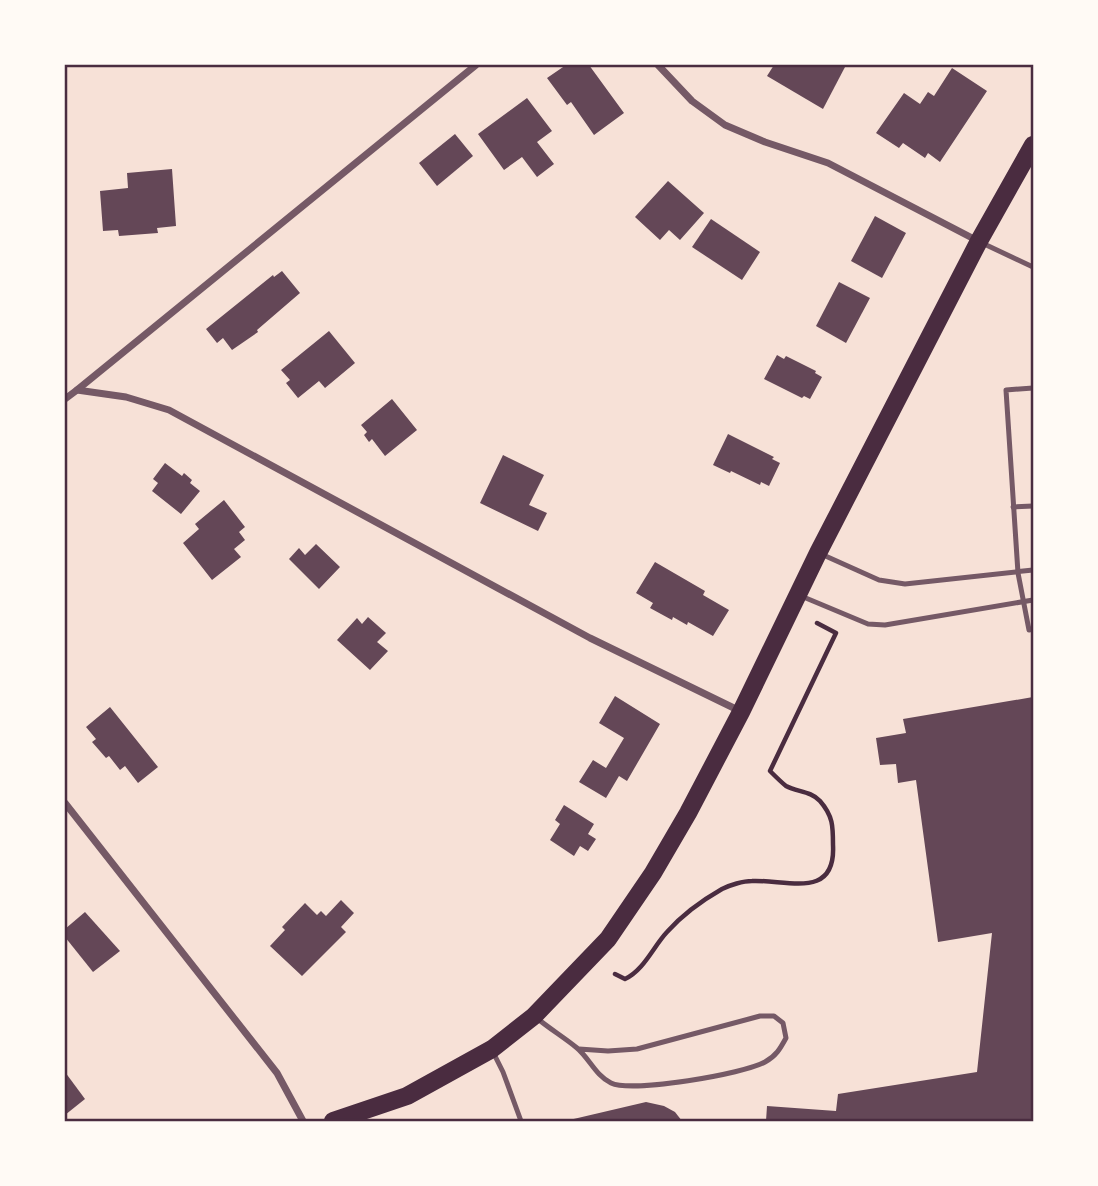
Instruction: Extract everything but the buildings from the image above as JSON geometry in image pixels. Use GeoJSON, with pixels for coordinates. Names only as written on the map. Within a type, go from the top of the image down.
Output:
{"type":"FeatureCollection","features":[{"type":"Feature","properties":{"kind":"main road"},"geometry":{"type":"LineString","coordinates":[[333,1121],[407,1096],[492,1049],[534,1016],[608,939],[653,873],[688,813],[979,241],[1033,145]]}},
{"type":"Feature","properties":{"kind":"street"},"geometry":{"type":"LineString","coordinates":[[65,399],[476,65]]}},
{"type":"Feature","properties":{"kind":"street"},"geometry":{"type":"LineString","coordinates":[[657,65],[692,101],[725,125],[765,142],[828,163],[979,241]]}},
{"type":"Feature","properties":{"kind":"street"},"geometry":{"type":"LineString","coordinates":[[77,390],[126,397],[169,410],[590,638],[741,712]]}},
{"type":"Feature","properties":{"kind":"street"},"geometry":{"type":"LineString","coordinates":[[65,803],[277,1073],[303,1121]]}},
{"type":"Feature","properties":{"kind":"lane"},"geometry":{"type":"LineString","coordinates":[[979,241],[1033,267]]}},
{"type":"Feature","properties":{"kind":"lane"},"geometry":{"type":"LineString","coordinates":[[1033,388],[1006,390],[1018,573],[1029,630],[1033,629]]}},
{"type":"Feature","properties":{"kind":"lane"},"geometry":{"type":"LineString","coordinates":[[1013,507],[1033,506]]}},
{"type":"Feature","properties":{"kind":"lane"},"geometry":{"type":"LineString","coordinates":[[818,553],[879,580],[905,584],[1033,570]]}},
{"type":"Feature","properties":{"kind":"lane"},"geometry":{"type":"LineString","coordinates":[[798,595],[868,624],[885,625],[1033,600]]}},
{"type":"Feature","properties":{"kind":"lane"},"geometry":{"type":"LineString","coordinates":[[534,1016],[579,1049],[609,1083],[625,1087],[651,1086],[734,1072],[763,1063],[778,1053],[786,1038],[783,1023],[774,1016],[760,1016],[637,1049],[579,1049]]}},
{"type":"Feature","properties":{"kind":"lane"},"geometry":{"type":"LineString","coordinates":[[492,1049],[521,1121]]}},
{"type":"Feature","properties":{"kind":"path"},"geometry":{"type":"LineString","coordinates":[[615,974],[625,979],[634,974],[666,933],[694,905],[725,887],[752,881],[803,885],[820,880],[829,868],[834,852],[832,819],[818,799],[787,786],[770,771],[836,633],[817,623]]}}]}
